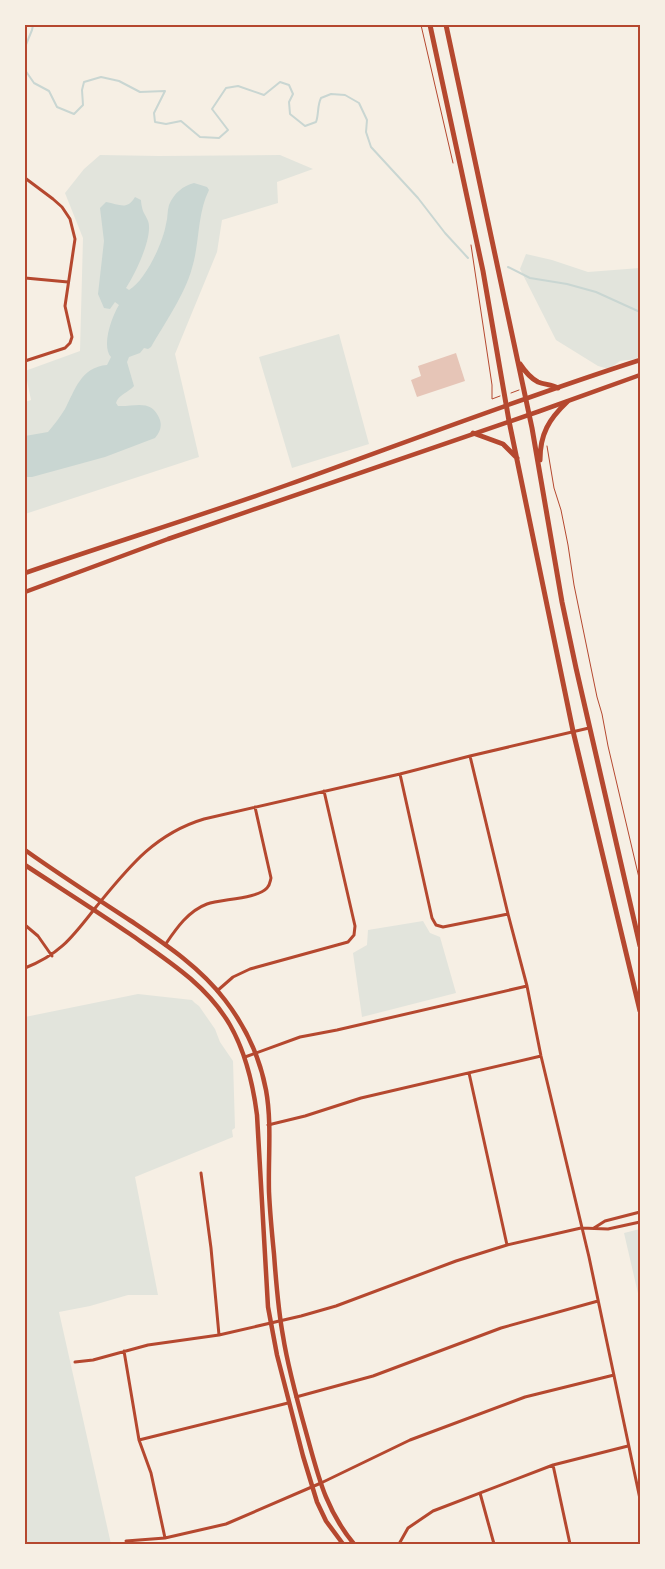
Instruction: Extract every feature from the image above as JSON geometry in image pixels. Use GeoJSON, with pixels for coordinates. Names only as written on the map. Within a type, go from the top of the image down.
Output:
{"type":"FeatureCollection","features":[{"type":"Feature","properties":{"kind":"main road"},"geometry":{"type":"LineString","coordinates":[[430,25],[483,271],[506,406],[572,731],[640,1011]]}},
{"type":"Feature","properties":{"kind":"main road"},"geometry":{"type":"LineString","coordinates":[[446,25],[524,388],[562,602],[589,728],[640,946]]}},
{"type":"Feature","properties":{"kind":"main road"},"geometry":{"type":"LineString","coordinates":[[518,362],[537,381],[552,384],[558,388]]}},
{"type":"Feature","properties":{"kind":"main road"},"geometry":{"type":"LineString","coordinates":[[540,473],[540,450],[543,436],[551,418],[567,402]]}},
{"type":"Feature","properties":{"kind":"main road"},"geometry":{"type":"LineString","coordinates":[[473,434],[503,444],[517,458]]}},
{"type":"Feature","properties":{"kind":"street"},"geometry":{"type":"LineString","coordinates":[[25,178],[59,203],[70,219],[75,239],[64,306],[72,337],[70,343],[65,348],[25,361]]}},
{"type":"Feature","properties":{"kind":"street"},"geometry":{"type":"LineString","coordinates":[[25,278],[68,282]]}},
{"type":"Feature","properties":{"kind":"street"},"geometry":{"type":"LineString","coordinates":[[25,573],[268,492],[525,399],[640,360]]}},
{"type":"Feature","properties":{"kind":"street"},"geometry":{"type":"LineString","coordinates":[[25,592],[168,539],[567,402],[640,375]]}},
{"type":"Feature","properties":{"kind":"street"},"geometry":{"type":"LineString","coordinates":[[25,968],[52,956],[64,946],[142,854],[163,837],[186,824],[589,728]]}},
{"type":"Feature","properties":{"kind":"street"},"geometry":{"type":"LineString","coordinates":[[470,756],[527,986],[541,1056],[598,1301],[640,1499]]}},
{"type":"Feature","properties":{"kind":"street"},"geometry":{"type":"LineString","coordinates":[[400,774],[432,918],[436,925],[443,927],[508,914]]}},
{"type":"Feature","properties":{"kind":"street"},"geometry":{"type":"LineString","coordinates":[[218,991],[234,976],[250,968],[348,942],[354,935],[355,926],[324,791]]}},
{"type":"Feature","properties":{"kind":"street"},"geometry":{"type":"LineString","coordinates":[[165,945],[178,926],[193,912],[206,904],[262,892],[270,884],[271,878],[255,807]]}},
{"type":"Feature","properties":{"kind":"street"},"geometry":{"type":"LineString","coordinates":[[25,850],[165,945],[203,975],[218,991],[236,1016],[255,1054],[266,1088],[269,1192],[281,1320],[296,1397],[321,1483],[333,1514],[354,1544]]}},
{"type":"Feature","properties":{"kind":"street"},"geometry":{"type":"LineString","coordinates":[[25,865],[186,974],[210,998],[230,1024],[246,1057],[257,1115],[268,1307],[276,1355],[317,1502],[326,1521],[343,1544]]}},
{"type":"Feature","properties":{"kind":"street"},"geometry":{"type":"LineString","coordinates":[[25,925],[38,936],[52,956]]}},
{"type":"Feature","properties":{"kind":"street"},"geometry":{"type":"LineString","coordinates":[[246,1057],[300,1037],[527,986]]}},
{"type":"Feature","properties":{"kind":"street"},"geometry":{"type":"LineString","coordinates":[[268,1124],[305,1116],[361,1098],[541,1056]]}},
{"type":"Feature","properties":{"kind":"street"},"geometry":{"type":"LineString","coordinates":[[469,1072],[507,1245]]}},
{"type":"Feature","properties":{"kind":"street"},"geometry":{"type":"LineString","coordinates":[[201,1174],[211,1248],[219,1335]]}},
{"type":"Feature","properties":{"kind":"street"},"geometry":{"type":"LineString","coordinates":[[593,1228],[604,1221],[640,1212]]}},
{"type":"Feature","properties":{"kind":"street"},"geometry":{"type":"LineString","coordinates":[[75,1362],[93,1360],[148,1345],[219,1335],[336,1306],[456,1261],[507,1245],[581,1228],[608,1229],[640,1222]]}},
{"type":"Feature","properties":{"kind":"street"},"geometry":{"type":"LineString","coordinates":[[296,1397],[373,1376],[501,1328],[598,1301]]}},
{"type":"Feature","properties":{"kind":"street"},"geometry":{"type":"LineString","coordinates":[[124,1351],[140,1440],[151,1473],[165,1538]]}},
{"type":"Feature","properties":{"kind":"street"},"geometry":{"type":"LineString","coordinates":[[126,1541],[165,1538],[226,1524],[321,1483],[410,1440],[525,1397],[614,1375]]}},
{"type":"Feature","properties":{"kind":"street"},"geometry":{"type":"LineString","coordinates":[[140,1440],[288,1403]]}},
{"type":"Feature","properties":{"kind":"street"},"geometry":{"type":"LineString","coordinates":[[399,1544],[408,1528],[433,1512],[553,1465],[628,1446]]}},
{"type":"Feature","properties":{"kind":"street"},"geometry":{"type":"LineString","coordinates":[[553,1465],[570,1544]]}},
{"type":"Feature","properties":{"kind":"street"},"geometry":{"type":"LineString","coordinates":[[480,1493],[494,1544]]}},
{"type":"Feature","properties":{"kind":"path"},"geometry":{"type":"LineString","coordinates":[[421,25],[455,171]]}},
{"type":"Feature","properties":{"kind":"path"},"geometry":{"type":"LineString","coordinates":[[470,240],[492,386],[492,399],[524,388]]}},
{"type":"Feature","properties":{"kind":"path"},"geometry":{"type":"LineString","coordinates":[[547,443],[554,488],[561,510],[596,697],[604,720],[608,746],[640,882]]}},
{"type":"Feature","properties":{"kind":"shaded area"},"geometry":{"type":"Polygon","coordinates":[[[100,155],[280,155],[313,169],[277,182],[278,203],[222,220],[217,252],[175,354],[199,457],[25,514],[25,402],[31,400],[25,371],[80,351],[83,238],[65,193],[84,169],[100,155]]]}},
{"type":"Feature","properties":{"kind":"shaded area"},"geometry":{"type":"Polygon","coordinates":[[[194,183],[207,187],[209,190],[202,209],[195,258],[189,278],[151,347],[148,349],[144,348],[140,353],[129,357],[127,362],[134,386],[119,398],[116,403],[118,406],[148,406],[157,413],[160,420],[161,427],[158,434],[155,438],[105,457],[32,477],[25,477],[25,436],[48,432],[65,409],[76,387],[85,375],[91,370],[107,365],[111,357],[108,352],[107,339],[113,316],[119,305],[115,302],[110,309],[104,308],[98,294],[104,241],[100,208],[106,202],[126,205],[135,197],[141,200],[143,211],[149,224],[149,233],[134,275],[126,288],[129,290],[141,279],[157,251],[164,232],[168,207],[173,197],[186,186],[194,183]]]}},
{"type":"Feature","properties":{"kind":"shaded area"},"geometry":{"type":"Polygon","coordinates":[[[526,254],[588,272],[640,268],[640,355],[636,359],[620,361],[609,369],[598,366],[556,340],[520,269],[526,254]]]}},
{"type":"Feature","properties":{"kind":"shaded area"},"geometry":{"type":"Polygon","coordinates":[[[339,334],[369,444],[292,468],[259,357],[339,334]]]}},
{"type":"Feature","properties":{"kind":"shaded area"},"geometry":{"type":"Polygon","coordinates":[[[423,921],[430,933],[440,937],[456,993],[362,1017],[353,953],[367,945],[368,930],[423,921]]]}},
{"type":"Feature","properties":{"kind":"shaded area"},"geometry":{"type":"Polygon","coordinates":[[[138,994],[192,1000],[199,1006],[215,1029],[220,1042],[233,1061],[235,1128],[232,1130],[233,1137],[135,1177],[158,1295],[128,1295],[90,1306],[59,1312],[111,1544],[25,1544],[25,1017],[138,994]]]}},
{"type":"Feature","properties":{"kind":"shaded area"},"geometry":{"type":"Polygon","coordinates":[[[640,1229],[640,1302],[624,1233],[640,1229]]]}},
{"type":"Feature","properties":{"kind":"building"},"geometry":{"type":"Polygon","coordinates":[[[456,353],[465,381],[417,397],[411,380],[421,376],[418,366],[456,353]]]}},
{"type":"Feature","properties":{"kind":"waterway"},"geometry":{"type":"LineString","coordinates":[[25,47],[33,25]]}},
{"type":"Feature","properties":{"kind":"waterway"},"geometry":{"type":"LineString","coordinates":[[25,70],[34,83],[49,91],[57,107],[74,114],[83,105],[82,90],[84,82],[101,77],[119,81],[140,92],[165,91],[154,113],[155,122],[166,124],[181,121],[200,137],[219,138],[228,130],[212,109],[226,88],[238,86],[264,95],[280,82],[289,85],[293,94],[289,102],[290,114],[305,126],[316,122],[321,98],[331,94],[345,95],[359,103],[367,120],[366,132],[371,147],[418,198],[445,233],[468,258]]}},
{"type":"Feature","properties":{"kind":"waterway"},"geometry":{"type":"LineString","coordinates":[[508,267],[530,278],[567,284],[596,292],[640,312]]}}]}
